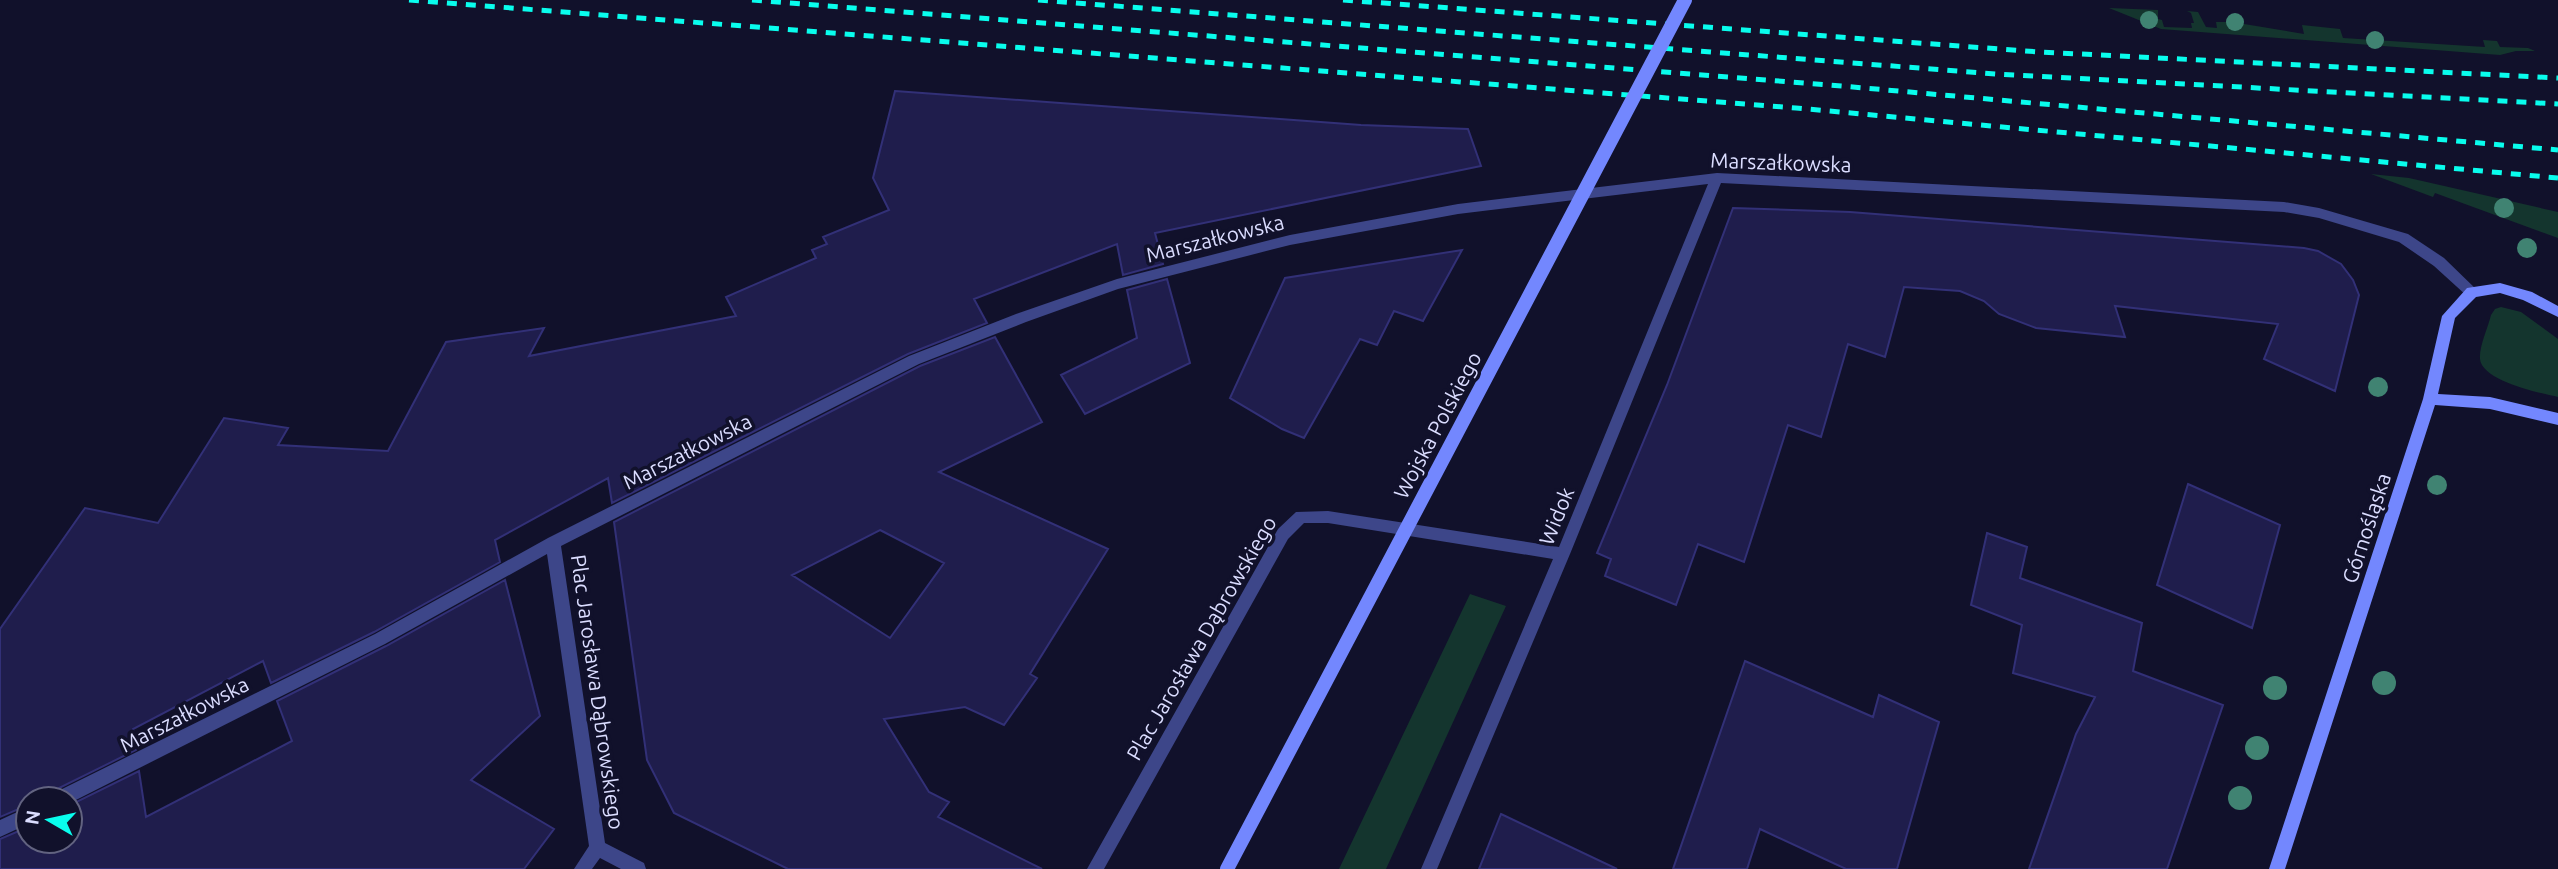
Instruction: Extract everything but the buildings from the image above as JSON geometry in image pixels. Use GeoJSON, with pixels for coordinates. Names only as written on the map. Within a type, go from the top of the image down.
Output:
{"type":"FeatureCollection","features":[{"type":"Feature","properties":{"kind":"main road","name":"Wojska Polskiego"},"geometry":{"type":"LineString","coordinates":[[1227,869],[1685,0]]}},
{"type":"Feature","properties":{"kind":"main road"},"geometry":{"type":"LineString","coordinates":[[2472,292],[2500,288],[2528,296],[2558,312]]}},
{"type":"Feature","properties":{"kind":"main road","name":"Górnośląska"},"geometry":{"type":"LineString","coordinates":[[2277,869],[2430,398],[2449,316],[2472,292]]}},
{"type":"Feature","properties":{"kind":"main road"},"geometry":{"type":"LineString","coordinates":[[2430,398],[2490,403],[2558,419]]}},
{"type":"Feature","properties":{"kind":"street","name":"Marszałkowska"},"geometry":{"type":"LineString","coordinates":[[84,787],[380,639],[554,543],[914,360],[1117,284],[1206,260],[1387,221],[1458,209],[1717,178],[2246,205],[2307,211],[2403,238],[2439,262],[2472,292]]}},
{"type":"Feature","properties":{"kind":"street","name":"Widok"},"geometry":{"type":"LineString","coordinates":[[1429,869],[1563,554],[1717,178]]}},
{"type":"Feature","properties":{"kind":"street","name":"Plac Jarosława Dąbrowskiego"},"geometry":{"type":"LineString","coordinates":[[1095,869],[1283,534],[1301,517],[1328,517],[1563,554]]}},
{"type":"Feature","properties":{"kind":"street","name":"Plac Jarosława Dąbrowskiego"},"geometry":{"type":"LineString","coordinates":[[554,543],[598,848],[582,869]]}},
{"type":"Feature","properties":{"kind":"street","name":"Plac Jarosława Dąbrowskiego"},"geometry":{"type":"LineString","coordinates":[[598,848],[638,869]]}},
{"type":"Feature","properties":{"kind":"green space"},"geometry":{"type":"Polygon","coordinates":[[[2109,8],[2158,10],[2158,19],[2162,20],[2164,27],[2192,28],[2191,23],[2194,23],[2191,13],[2187,11],[2198,12],[2206,27],[2217,28],[2216,22],[2232,22],[2304,34],[2302,25],[2340,29],[2343,38],[2485,47],[2483,40],[2497,41],[2500,47],[2528,48],[2535,51],[2516,51],[2500,55],[2161,29],[2109,8]]]}},
{"type":"Feature","properties":{"kind":"green space"},"geometry":{"type":"Polygon","coordinates":[[[2371,174],[2409,178],[2558,212],[2558,238],[2435,193],[2433,197],[2371,174]]]}},
{"type":"Feature","properties":{"kind":"green space"},"geometry":{"type":"Polygon","coordinates":[[[2501,307],[2521,312],[2558,339],[2558,397],[2513,385],[2490,374],[2483,367],[2480,359],[2482,343],[2491,315],[2495,309],[2501,307]]]}},
{"type":"Feature","properties":{"kind":"green space"},"geometry":{"type":"Polygon","coordinates":[[[1470,594],[1506,606],[1386,869],[1339,869],[1470,594]]]}},
{"type":"Feature","properties":{"kind":"railway"},"geometry":{"type":"LineString","coordinates":[[409,0],[1796,108],[2558,178]]}},
{"type":"Feature","properties":{"kind":"railway"},"geometry":{"type":"LineString","coordinates":[[752,0],[1842,86],[2558,150]]}},
{"type":"Feature","properties":{"kind":"railway"},"geometry":{"type":"LineString","coordinates":[[1038,0],[1996,74],[2558,104]]}},
{"type":"Feature","properties":{"kind":"railway"},"geometry":{"type":"LineString","coordinates":[[1343,0],[2040,52],[2558,78]]}}]}
